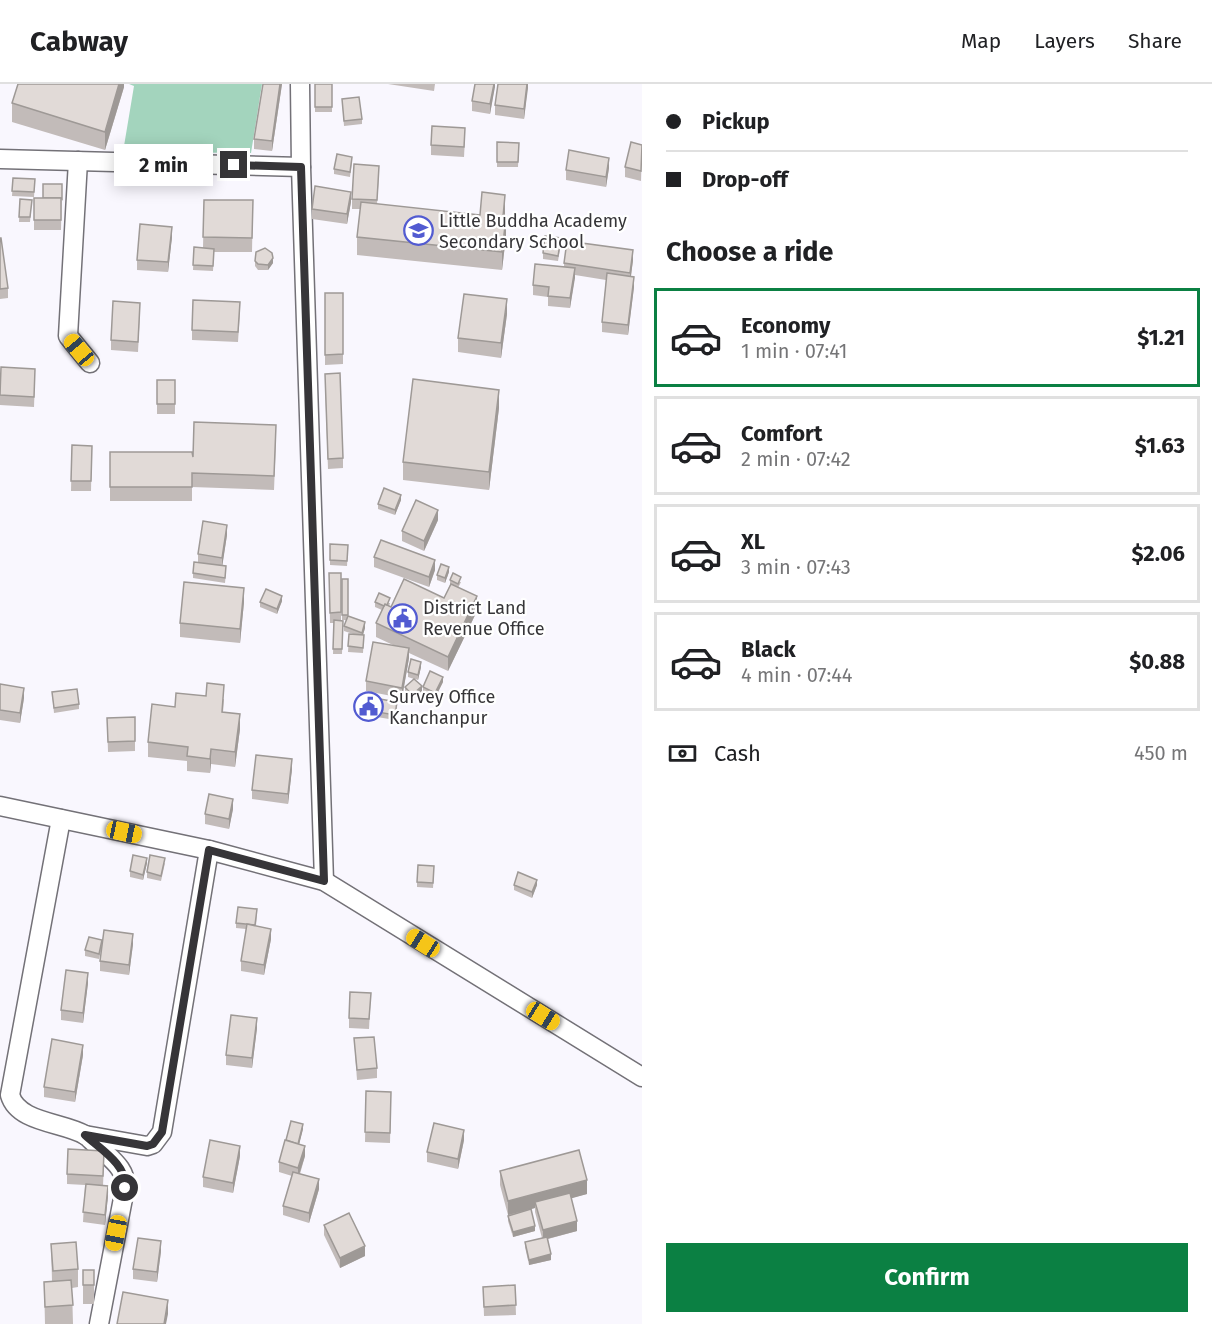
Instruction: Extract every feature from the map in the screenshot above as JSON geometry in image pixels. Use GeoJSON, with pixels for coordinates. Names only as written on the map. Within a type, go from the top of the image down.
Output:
{"type":"FeatureCollection","features":[{"type":"Feature","properties":{"kind":"street"},"geometry":{"type":"LineString","coordinates":[[300,84],[324,881]]}},
{"type":"Feature","properties":{"kind":"street"},"geometry":{"type":"LineString","coordinates":[[0,159],[301,167]]}},
{"type":"Feature","properties":{"kind":"street"},"geometry":{"type":"LineString","coordinates":[[78,161],[68,336],[90,363]]}},
{"type":"Feature","properties":{"kind":"street"},"geometry":{"type":"LineString","coordinates":[[0,806],[209,850],[324,881],[642,1077]]}},
{"type":"Feature","properties":{"kind":"street"},"geometry":{"type":"LineString","coordinates":[[61,819],[10,1095],[15,1106],[25,1114],[85,1135],[147,1146],[153,1144],[162,1132],[209,850]]}},
{"type":"Feature","properties":{"kind":"street"},"geometry":{"type":"LineString","coordinates":[[85,1135],[120,1167],[126,1182],[99,1324]]}},
{"type":"Feature","properties":{"kind":"green space"},"geometry":{"type":"Polygon","coordinates":[[[129,84],[262,84],[251,153],[123,152],[134,86],[129,84]]]}},
{"type":"Feature","properties":{"kind":"building"},"geometry":{"type":"Polygon","coordinates":[[[18,84],[119,84],[105,132],[12,103],[18,84]]]}},
{"type":"Feature","properties":{"kind":"building"},"geometry":{"type":"Polygon","coordinates":[[[263,84],[280,84],[272,141],[254,139],[263,84]]]}},
{"type":"Feature","properties":{"kind":"building"},"geometry":{"type":"Polygon","coordinates":[[[315,84],[332,84],[332,107],[315,107],[315,84]]]}},
{"type":"Feature","properties":{"kind":"building"},"geometry":{"type":"Polygon","coordinates":[[[475,84],[494,84],[490,104],[472,101],[475,84]]]}},
{"type":"Feature","properties":{"kind":"building"},"geometry":{"type":"Polygon","coordinates":[[[498,84],[527,84],[524,109],[495,105],[498,84]]]}},
{"type":"Feature","properties":{"kind":"building"},"geometry":{"type":"Polygon","coordinates":[[[359,97],[362,119],[344,121],[342,99],[359,97]]]}},
{"type":"Feature","properties":{"kind":"building"},"geometry":{"type":"Polygon","coordinates":[[[432,126],[465,128],[464,147],[431,145],[432,126]]]}},
{"type":"Feature","properties":{"kind":"building"},"geometry":{"type":"Polygon","coordinates":[[[497,142],[519,143],[518,162],[497,162],[497,142]]]}},
{"type":"Feature","properties":{"kind":"building"},"geometry":{"type":"Polygon","coordinates":[[[631,142],[642,145],[641,171],[625,167],[631,142]]]}},
{"type":"Feature","properties":{"kind":"building"},"geometry":{"type":"Polygon","coordinates":[[[569,150],[609,158],[606,177],[566,170],[569,150]]]}},
{"type":"Feature","properties":{"kind":"building"},"geometry":{"type":"Polygon","coordinates":[[[337,154],[352,157],[350,172],[334,169],[337,154]]]}},
{"type":"Feature","properties":{"kind":"building"},"geometry":{"type":"Polygon","coordinates":[[[354,164],[379,166],[377,200],[352,199],[354,164]]]}},
{"type":"Feature","properties":{"kind":"building"},"geometry":{"type":"Polygon","coordinates":[[[13,178],[35,179],[34,192],[12,191],[13,178]]]}},
{"type":"Feature","properties":{"kind":"building"},"geometry":{"type":"Polygon","coordinates":[[[43,184],[62,184],[62,199],[43,198],[43,184]]]}},
{"type":"Feature","properties":{"kind":"building"},"geometry":{"type":"Polygon","coordinates":[[[315,186],[351,192],[347,214],[312,209],[315,186]]]}},
{"type":"Feature","properties":{"kind":"building"},"geometry":{"type":"Polygon","coordinates":[[[482,192],[505,195],[503,217],[506,217],[502,252],[357,237],[361,202],[480,215],[482,192]]]}},
{"type":"Feature","properties":{"kind":"building"},"geometry":{"type":"Polygon","coordinates":[[[34,198],[61,198],[61,220],[34,220],[34,198]]]}},
{"type":"Feature","properties":{"kind":"building"},"geometry":{"type":"Polygon","coordinates":[[[20,199],[32,200],[30,217],[19,217],[20,199]]]}},
{"type":"Feature","properties":{"kind":"building"},"geometry":{"type":"Polygon","coordinates":[[[204,200],[253,200],[252,238],[203,237],[204,200]]]}},
{"type":"Feature","properties":{"kind":"building"},"geometry":{"type":"Polygon","coordinates":[[[140,224],[172,227],[168,262],[137,260],[140,224]]]}},
{"type":"Feature","properties":{"kind":"building"},"geometry":{"type":"Polygon","coordinates":[[[545,236],[561,238],[558,256],[543,253],[545,236]]]}},
{"type":"Feature","properties":{"kind":"building"},"geometry":{"type":"Polygon","coordinates":[[[0,238],[8,288],[0,289],[0,238]]]}},
{"type":"Feature","properties":{"kind":"building"},"geometry":{"type":"Polygon","coordinates":[[[567,241],[633,250],[630,273],[564,263],[567,241]]]}},
{"type":"Feature","properties":{"kind":"building"},"geometry":{"type":"Polygon","coordinates":[[[194,247],[214,249],[213,266],[193,265],[194,247]]]}},
{"type":"Feature","properties":{"kind":"building"},"geometry":{"type":"Polygon","coordinates":[[[265,248],[272,253],[273,258],[268,265],[258,264],[255,261],[256,252],[265,248]]]}},
{"type":"Feature","properties":{"kind":"building"},"geometry":{"type":"Polygon","coordinates":[[[535,264],[575,268],[570,298],[548,296],[549,287],[533,285],[535,264]]]}},
{"type":"Feature","properties":{"kind":"building"},"geometry":{"type":"Polygon","coordinates":[[[607,273],[634,277],[628,325],[602,322],[607,273]]]}},
{"type":"Feature","properties":{"kind":"building"},"geometry":{"type":"Polygon","coordinates":[[[325,293],[343,293],[343,354],[325,355],[325,293]]]}},
{"type":"Feature","properties":{"kind":"building"},"geometry":{"type":"Polygon","coordinates":[[[464,294],[507,299],[501,343],[458,338],[464,294]]]}},
{"type":"Feature","properties":{"kind":"building"},"geometry":{"type":"Polygon","coordinates":[[[193,300],[240,302],[238,332],[192,330],[193,300]]]}},
{"type":"Feature","properties":{"kind":"building"},"geometry":{"type":"Polygon","coordinates":[[[113,301],[140,303],[138,342],[111,340],[113,301]]]}},
{"type":"Feature","properties":{"kind":"building"},"geometry":{"type":"Polygon","coordinates":[[[1,367],[35,369],[34,397],[0,395],[1,367]]]}},
{"type":"Feature","properties":{"kind":"building"},"geometry":{"type":"Polygon","coordinates":[[[340,373],[343,458],[328,459],[325,374],[340,373]]]}},
{"type":"Feature","properties":{"kind":"building"},"geometry":{"type":"Polygon","coordinates":[[[413,379],[499,390],[489,472],[403,462],[413,379]]]}},
{"type":"Feature","properties":{"kind":"building"},"geometry":{"type":"Polygon","coordinates":[[[157,380],[175,380],[175,404],[157,404],[157,380]]]}},
{"type":"Feature","properties":{"kind":"building"},"geometry":{"type":"Polygon","coordinates":[[[194,422],[276,425],[274,476],[192,473],[192,487],[110,487],[110,452],[192,452],[193,457],[194,422]]]}},
{"type":"Feature","properties":{"kind":"building"},"geometry":{"type":"Polygon","coordinates":[[[72,445],[92,446],[91,481],[71,481],[72,445]]]}},
{"type":"Feature","properties":{"kind":"building"},"geometry":{"type":"Polygon","coordinates":[[[384,488],[401,495],[395,510],[378,504],[384,488]]]}},
{"type":"Feature","properties":{"kind":"building"},"geometry":{"type":"Polygon","coordinates":[[[416,500],[438,510],[424,541],[402,531],[416,500]]]}},
{"type":"Feature","properties":{"kind":"building"},"geometry":{"type":"Polygon","coordinates":[[[203,521],[227,525],[222,558],[198,554],[203,521]]]}},
{"type":"Feature","properties":{"kind":"building"},"geometry":{"type":"Polygon","coordinates":[[[381,540],[435,560],[429,577],[374,557],[381,540]]]}},
{"type":"Feature","properties":{"kind":"building"},"geometry":{"type":"Polygon","coordinates":[[[330,544],[348,545],[347,561],[330,560],[330,544]]]}},
{"type":"Feature","properties":{"kind":"building"},"geometry":{"type":"Polygon","coordinates":[[[194,562],[226,566],[225,578],[193,573],[194,562]]]}},
{"type":"Feature","properties":{"kind":"building"},"geometry":{"type":"Polygon","coordinates":[[[441,564],[449,567],[445,578],[437,575],[441,564]]]}},
{"type":"Feature","properties":{"kind":"building"},"geometry":{"type":"Polygon","coordinates":[[[329,573],[341,573],[341,612],[330,613],[329,573]]]}},
{"type":"Feature","properties":{"kind":"building"},"geometry":{"type":"Polygon","coordinates":[[[453,573],[461,577],[458,584],[450,580],[453,573]]]}},
{"type":"Feature","properties":{"kind":"building"},"geometry":{"type":"Polygon","coordinates":[[[342,579],[348,579],[348,615],[342,615],[342,579]]]}},
{"type":"Feature","properties":{"kind":"building"},"geometry":{"type":"Polygon","coordinates":[[[404,579],[444,598],[451,584],[477,596],[448,657],[376,623],[385,604],[391,607],[404,579]]]}},
{"type":"Feature","properties":{"kind":"building"},"geometry":{"type":"Polygon","coordinates":[[[184,582],[244,588],[240,629],[180,623],[184,582]]]}},
{"type":"Feature","properties":{"kind":"building"},"geometry":{"type":"Polygon","coordinates":[[[266,589],[282,596],[277,609],[260,602],[266,589]]]}},
{"type":"Feature","properties":{"kind":"building"},"geometry":{"type":"Polygon","coordinates":[[[379,593],[390,598],[387,605],[375,602],[379,593]]]}},
{"type":"Feature","properties":{"kind":"building"},"geometry":{"type":"Polygon","coordinates":[[[348,616],[365,622],[362,633],[344,626],[348,616]]]}},
{"type":"Feature","properties":{"kind":"building"},"geometry":{"type":"Polygon","coordinates":[[[334,620],[343,621],[342,649],[333,649],[334,620]]]}},
{"type":"Feature","properties":{"kind":"building"},"geometry":{"type":"Polygon","coordinates":[[[349,634],[364,635],[363,648],[348,646],[349,634]]]}},
{"type":"Feature","properties":{"kind":"building"},"geometry":{"type":"Polygon","coordinates":[[[373,642],[409,648],[402,688],[366,681],[373,642]]]}},
{"type":"Feature","properties":{"kind":"building"},"geometry":{"type":"Polygon","coordinates":[[[411,659],[421,662],[418,675],[408,672],[411,659]]]}},
{"type":"Feature","properties":{"kind":"building"},"geometry":{"type":"Polygon","coordinates":[[[430,671],[443,677],[435,693],[423,687],[430,671]]]}},
{"type":"Feature","properties":{"kind":"building"},"geometry":{"type":"Polygon","coordinates":[[[414,679],[422,686],[412,695],[405,687],[414,679]]]}},
{"type":"Feature","properties":{"kind":"building"},"geometry":{"type":"Polygon","coordinates":[[[207,683],[224,685],[222,712],[240,714],[235,752],[211,749],[210,759],[187,756],[188,747],[148,742],[152,704],[175,707],[176,693],[206,696],[207,683]]]}},
{"type":"Feature","properties":{"kind":"building"},"geometry":{"type":"Polygon","coordinates":[[[0,684],[24,688],[20,713],[0,710],[0,684]]]}},
{"type":"Feature","properties":{"kind":"building"},"geometry":{"type":"Polygon","coordinates":[[[77,689],[79,704],[54,708],[52,692],[77,689]]]}},
{"type":"Feature","properties":{"kind":"building"},"geometry":{"type":"Polygon","coordinates":[[[380,699],[397,702],[395,715],[377,712],[380,699]]]}},
{"type":"Feature","properties":{"kind":"building"},"geometry":{"type":"Polygon","coordinates":[[[135,717],[135,741],[108,742],[107,718],[135,717]]]}},
{"type":"Feature","properties":{"kind":"building"},"geometry":{"type":"Polygon","coordinates":[[[256,755],[292,759],[288,794],[252,790],[256,755]]]}},
{"type":"Feature","properties":{"kind":"building"},"geometry":{"type":"Polygon","coordinates":[[[209,794],[233,799],[229,819],[205,814],[209,794]]]}},
{"type":"Feature","properties":{"kind":"building"},"geometry":{"type":"Polygon","coordinates":[[[133,855],[147,858],[143,875],[130,871],[133,855]]]}},
{"type":"Feature","properties":{"kind":"building"},"geometry":{"type":"Polygon","coordinates":[[[150,855],[165,858],[161,876],[147,872],[150,855]]]}},
{"type":"Feature","properties":{"kind":"building"},"geometry":{"type":"Polygon","coordinates":[[[418,865],[434,866],[433,883],[417,882],[418,865]]]}},
{"type":"Feature","properties":{"kind":"building"},"geometry":{"type":"Polygon","coordinates":[[[518,872],[537,880],[532,892],[514,885],[518,872]]]}},
{"type":"Feature","properties":{"kind":"building"},"geometry":{"type":"Polygon","coordinates":[[[238,907],[257,909],[255,925],[236,923],[238,907]]]}},
{"type":"Feature","properties":{"kind":"building"},"geometry":{"type":"Polygon","coordinates":[[[247,924],[271,929],[264,965],[241,961],[247,924]]]}},
{"type":"Feature","properties":{"kind":"building"},"geometry":{"type":"Polygon","coordinates":[[[104,930],[133,934],[129,965],[100,961],[104,930]]]}},
{"type":"Feature","properties":{"kind":"building"},"geometry":{"type":"Polygon","coordinates":[[[89,937],[102,940],[99,954],[85,950],[89,937]]]}},
{"type":"Feature","properties":{"kind":"building"},"geometry":{"type":"Polygon","coordinates":[[[66,970],[88,973],[83,1013],[61,1010],[66,970]]]}},
{"type":"Feature","properties":{"kind":"building"},"geometry":{"type":"Polygon","coordinates":[[[350,992],[371,993],[369,1019],[349,1018],[350,992]]]}},
{"type":"Feature","properties":{"kind":"building"},"geometry":{"type":"Polygon","coordinates":[[[231,1015],[257,1018],[252,1058],[226,1055],[231,1015]]]}},
{"type":"Feature","properties":{"kind":"building"},"geometry":{"type":"Polygon","coordinates":[[[374,1037],[377,1068],[357,1070],[354,1038],[374,1037]]]}},
{"type":"Feature","properties":{"kind":"building"},"geometry":{"type":"Polygon","coordinates":[[[52,1039],[83,1045],[75,1092],[44,1087],[52,1039]]]}},
{"type":"Feature","properties":{"kind":"building"},"geometry":{"type":"Polygon","coordinates":[[[366,1091],[391,1092],[390,1133],[365,1132],[366,1091]]]}},
{"type":"Feature","properties":{"kind":"building"},"geometry":{"type":"Polygon","coordinates":[[[291,1121],[303,1124],[298,1144],[286,1140],[291,1121]]]}},
{"type":"Feature","properties":{"kind":"building"},"geometry":{"type":"Polygon","coordinates":[[[434,1123],[464,1130],[458,1159],[427,1152],[434,1123]]]}},
{"type":"Feature","properties":{"kind":"building"},"geometry":{"type":"Polygon","coordinates":[[[210,1140],[240,1146],[233,1183],[203,1177],[210,1140]]]}},
{"type":"Feature","properties":{"kind":"building"},"geometry":{"type":"Polygon","coordinates":[[[285,1140],[305,1146],[298,1168],[279,1162],[285,1140]]]}},
{"type":"Feature","properties":{"kind":"building"},"geometry":{"type":"Polygon","coordinates":[[[68,1149],[104,1151],[103,1176],[67,1174],[68,1149]]]}},
{"type":"Feature","properties":{"kind":"building"},"geometry":{"type":"Polygon","coordinates":[[[579,1150],[587,1180],[508,1201],[500,1171],[579,1150]]]}},
{"type":"Feature","properties":{"kind":"building"},"geometry":{"type":"Polygon","coordinates":[[[293,1172],[319,1179],[309,1213],[283,1206],[293,1172]]]}},
{"type":"Feature","properties":{"kind":"building"},"geometry":{"type":"Polygon","coordinates":[[[86,1184],[108,1186],[105,1215],[83,1212],[86,1184]]]}},
{"type":"Feature","properties":{"kind":"building"},"geometry":{"type":"Polygon","coordinates":[[[570,1193],[577,1221],[543,1230],[535,1202],[570,1193]]]}},
{"type":"Feature","properties":{"kind":"building"},"geometry":{"type":"Polygon","coordinates":[[[531,1209],[535,1226],[513,1232],[508,1216],[531,1209]]]}},
{"type":"Feature","properties":{"kind":"building"},"geometry":{"type":"Polygon","coordinates":[[[349,1213],[365,1246],[340,1258],[324,1225],[349,1213]]]}},
{"type":"Feature","properties":{"kind":"building"},"geometry":{"type":"Polygon","coordinates":[[[547,1237],[551,1254],[529,1260],[525,1242],[547,1237]]]}},
{"type":"Feature","properties":{"kind":"building"},"geometry":{"type":"Polygon","coordinates":[[[138,1238],[161,1241],[157,1272],[133,1269],[138,1238]]]}},
{"type":"Feature","properties":{"kind":"building"},"geometry":{"type":"Polygon","coordinates":[[[76,1242],[78,1269],[53,1271],[51,1244],[76,1242]]]}},
{"type":"Feature","properties":{"kind":"building"},"geometry":{"type":"Polygon","coordinates":[[[83,1270],[94,1270],[94,1285],[83,1285],[83,1270]]]}},
{"type":"Feature","properties":{"kind":"building"},"geometry":{"type":"Polygon","coordinates":[[[71,1280],[73,1305],[45,1307],[44,1282],[71,1280]]]}},
{"type":"Feature","properties":{"kind":"building"},"geometry":{"type":"Polygon","coordinates":[[[515,1285],[516,1305],[484,1307],[483,1287],[515,1285]]]}},
{"type":"Feature","properties":{"kind":"building"},"geometry":{"type":"Polygon","coordinates":[[[123,1292],[168,1300],[164,1324],[117,1324],[123,1292]]]}},
{"type":"Feature","properties":{"kind":"place","name":"Little Buddha Academy Secondary School"},"geometry":{"type":"Point","coordinates":[418,231]}},
{"type":"Feature","properties":{"kind":"place","name":"District Land Revenue Office"},"geometry":{"type":"Point","coordinates":[402,618]}},
{"type":"Feature","properties":{"kind":"place","name":"Survey Office Kanchanpur"},"geometry":{"type":"Point","coordinates":[368,707]}},
{"type":"Feature","properties":{"kind":"route"},"geometry":{"type":"LineString","coordinates":[[125,1188],[126,1182],[120,1167],[85,1135],[147,1146],[153,1144],[162,1132],[209,850],[324,881],[301,167],[234,165]]}}]}
